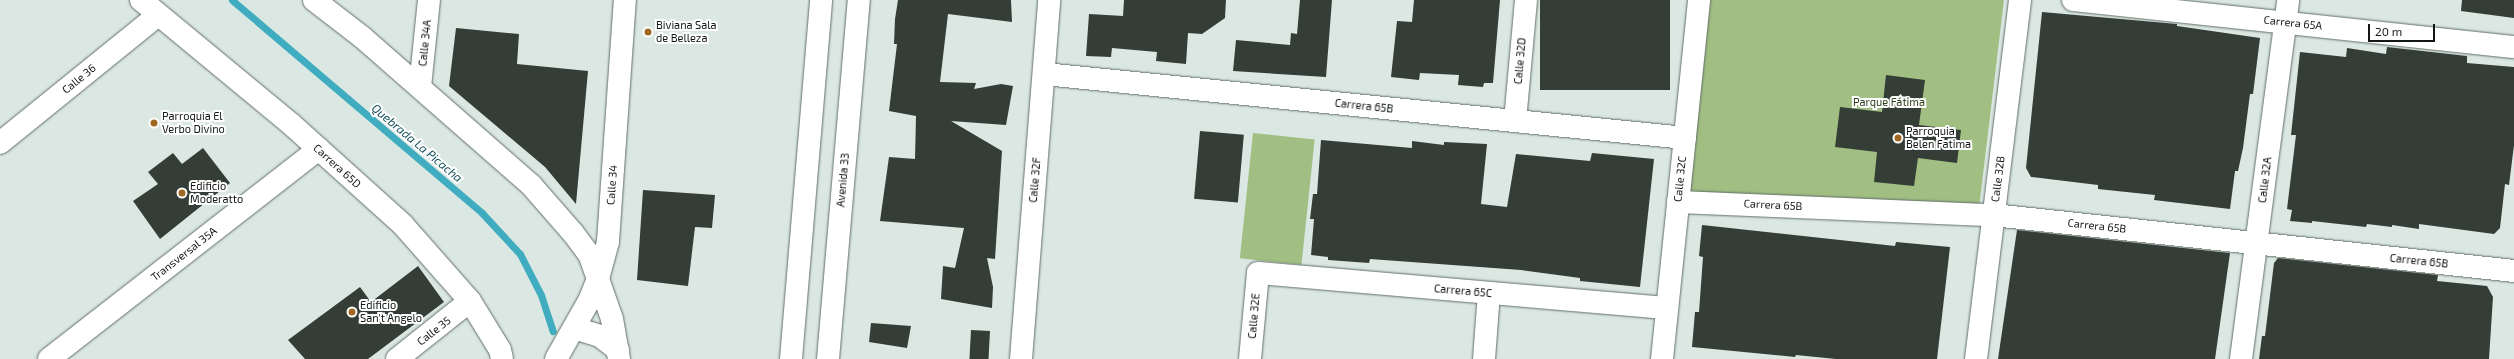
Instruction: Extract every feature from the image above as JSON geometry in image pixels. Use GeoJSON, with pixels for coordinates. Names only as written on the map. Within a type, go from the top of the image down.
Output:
{"type":"FeatureCollection","features":[{"type":"Feature","properties":{"kind":"street","name":"Carrera 65D"},"geometry":{"type":"LineString","coordinates":[[141,0],[319,149],[403,226],[470,301],[500,350],[502,359]]}},
{"type":"Feature","properties":{"kind":"street"},"geometry":{"type":"LineString","coordinates":[[314,0],[362,36],[531,185],[575,235],[589,254],[612,319],[619,355]]}},
{"type":"Feature","properties":{"kind":"street","name":"Calle 34A"},"geometry":{"type":"LineString","coordinates":[[420,87],[429,0]]}},
{"type":"Feature","properties":{"kind":"street","name":"Calle 34"},"geometry":{"type":"LineString","coordinates":[[556,359],[574,328],[598,279],[608,241],[625,0]]}},
{"type":"Feature","properties":{"kind":"street"},"geometry":{"type":"LineString","coordinates":[[791,359],[820,0]]}},
{"type":"Feature","properties":{"kind":"street","name":"Avenida 33"},"geometry":{"type":"LineString","coordinates":[[828,359],[859,0]]}},
{"type":"Feature","properties":{"kind":"street","name":"Calle 32F"},"geometry":{"type":"LineString","coordinates":[[1021,359],[1050,0]]}},
{"type":"Feature","properties":{"kind":"street","name":"Calle 32D"},"geometry":{"type":"LineString","coordinates":[[1515,121],[1526,0]]}},
{"type":"Feature","properties":{"kind":"street","name":"Calle 32C"},"geometry":{"type":"LineString","coordinates":[[1662,359],[1699,0]]}},
{"type":"Feature","properties":{"kind":"street","name":"Calle 32B"},"geometry":{"type":"LineString","coordinates":[[1976,359],[2020,0]]}},
{"type":"Feature","properties":{"kind":"street","name":"Carrera 65A"},"geometry":{"type":"LineString","coordinates":[[2073,0],[2514,47]]}},
{"type":"Feature","properties":{"kind":"street","name":"Calle 32A"},"geometry":{"type":"LineString","coordinates":[[2241,359],[2288,0]]}},
{"type":"Feature","properties":{"kind":"street","name":"Calle 36"},"geometry":{"type":"LineString","coordinates":[[0,143],[158,15]]}},
{"type":"Feature","properties":{"kind":"street","name":"Carrera 65B"},"geometry":{"type":"LineString","coordinates":[[1044,74],[1685,138]]}},
{"type":"Feature","properties":{"kind":"street","name":"Transversal 35A"},"geometry":{"type":"LineString","coordinates":[[49,359],[319,149]]}},
{"type":"Feature","properties":{"kind":"street","name":"Carrera 65B"},"geometry":{"type":"LineString","coordinates":[[1678,202],[1993,215],[2514,271]]}},
{"type":"Feature","properties":{"kind":"street"},"geometry":{"type":"LineString","coordinates":[[575,235],[600,219],[610,207]]}},
{"type":"Feature","properties":{"kind":"street","name":"Carrera 65C"},"geometry":{"type":"LineString","coordinates":[[1258,273],[1667,308]]}},
{"type":"Feature","properties":{"kind":"street","name":"Calle 32E"},"geometry":{"type":"LineString","coordinates":[[1250,359],[1258,273]]}},
{"type":"Feature","properties":{"kind":"street"},"geometry":{"type":"LineString","coordinates":[[1484,359],[1489,293]]}},
{"type":"Feature","properties":{"kind":"street","name":"Calle 35"},"geometry":{"type":"LineString","coordinates":[[397,359],[470,301]]}},
{"type":"Feature","properties":{"kind":"street"},"geometry":{"type":"LineString","coordinates":[[574,328],[600,336],[619,355]]}},
{"type":"Feature","properties":{"kind":"green space","name":"Parque Fátima"},"geometry":{"type":"Polygon","coordinates":[[[1709,0],[2004,0],[1979,208],[1689,195],[1709,0]]]}},
{"type":"Feature","properties":{"kind":"green space"},"geometry":{"type":"Polygon","coordinates":[[[1253,133],[1315,139],[1301,265],[1240,258],[1253,133]]]}},
{"type":"Feature","properties":{"kind":"building"},"geometry":{"type":"Polygon","coordinates":[[[898,0],[1011,0],[1012,22],[948,14],[940,82],[976,83],[974,89],[1001,84],[1013,86],[1006,125],[951,121],[1002,151],[995,259],[987,258],[993,287],[992,308],[941,299],[943,266],[955,268],[964,228],[880,221],[889,157],[915,159],[916,116],[889,111],[897,44],[894,44],[895,19],[898,0]]]}},
{"type":"Feature","properties":{"kind":"building"},"geometry":{"type":"Polygon","coordinates":[[[1124,0],[1226,0],[1225,18],[1202,34],[1188,33],[1186,64],[1156,61],[1157,52],[1112,48],[1111,57],[1086,56],[1089,14],[1123,16],[1124,0]]]}},
{"type":"Feature","properties":{"kind":"building"},"geometry":{"type":"Polygon","coordinates":[[[1300,0],[1332,0],[1326,77],[1233,71],[1236,40],[1290,45],[1291,33],[1297,34],[1300,0]]]}},
{"type":"Feature","properties":{"kind":"building"},"geometry":{"type":"Polygon","coordinates":[[[1414,0],[1500,0],[1493,83],[1484,83],[1483,87],[1458,85],[1459,75],[1420,73],[1419,80],[1391,77],[1397,21],[1412,22],[1414,0]]]}},
{"type":"Feature","properties":{"kind":"building"},"geometry":{"type":"Polygon","coordinates":[[[1540,0],[1670,0],[1670,90],[1540,90],[1540,0]]]}},
{"type":"Feature","properties":{"kind":"building"},"geometry":{"type":"Polygon","coordinates":[[[2462,0],[2514,0],[2514,18],[2461,11],[2462,0]]]}},
{"type":"Feature","properties":{"kind":"building"},"geometry":{"type":"Polygon","coordinates":[[[2042,12],[2177,24],[2177,26],[2260,38],[2253,94],[2250,94],[2243,148],[2238,171],[2235,171],[2230,209],[2154,200],[2155,195],[2098,189],[2098,185],[2031,177],[2026,168],[2042,12]]]}},
{"type":"Feature","properties":{"kind":"building"},"geometry":{"type":"Polygon","coordinates":[[[456,28],[519,34],[517,64],[588,71],[576,204],[545,167],[449,86],[456,28]]]}},
{"type":"Feature","properties":{"kind":"building"},"geometry":{"type":"Polygon","coordinates":[[[2387,47],[2467,56],[2467,63],[2514,67],[2514,145],[2509,185],[2505,184],[2500,228],[2494,234],[2419,224],[2419,229],[2392,225],[2392,227],[2367,224],[2366,227],[2312,221],[2312,223],[2290,221],[2292,210],[2287,209],[2296,135],[2291,135],[2300,52],[2346,57],[2347,48],[2386,54],[2387,47]]]}},
{"type":"Feature","properties":{"kind":"building","name":"Parroquia Belen Fatima"},"geometry":{"type":"Polygon","coordinates":[[[1886,75],[1925,80],[1919,125],[1961,130],[1957,163],[1918,158],[1914,186],[1874,182],[1877,152],[1835,147],[1840,107],[1882,112],[1886,75]]]}},
{"type":"Feature","properties":{"kind":"building"},"geometry":{"type":"Polygon","coordinates":[[[1200,131],[1244,135],[1238,203],[1194,199],[1200,131]]]}},
{"type":"Feature","properties":{"kind":"building"},"geometry":{"type":"Polygon","coordinates":[[[1321,140],[1412,148],[1412,141],[1444,145],[1444,142],[1487,144],[1481,204],[1507,207],[1516,154],[1590,161],[1592,153],[1654,159],[1640,287],[1580,281],[1580,278],[1521,270],[1370,259],[1369,263],[1328,260],[1328,257],[1311,255],[1314,219],[1310,219],[1313,194],[1317,194],[1321,140]]]}},
{"type":"Feature","properties":{"kind":"building","name":"Edificio Moderatto"},"geometry":{"type":"Polygon","coordinates":[[[203,148],[230,183],[160,239],[133,201],[158,184],[148,172],[173,153],[182,164],[203,148]]]}},
{"type":"Feature","properties":{"kind":"building"},"geometry":{"type":"Polygon","coordinates":[[[643,190],[715,195],[712,228],[695,227],[688,286],[637,280],[643,190]]]}},
{"type":"Feature","properties":{"kind":"building"},"geometry":{"type":"Polygon","coordinates":[[[1702,225],[1895,246],[1896,242],[1950,247],[1937,359],[1836,359],[1796,355],[1795,357],[1692,347],[1695,312],[1699,312],[1703,257],[1699,256],[1702,225]]]}},
{"type":"Feature","properties":{"kind":"building"},"geometry":{"type":"Polygon","coordinates":[[[2017,230],[2230,253],[2215,359],[1998,359],[2017,230]]]}},
{"type":"Feature","properties":{"kind":"building"},"geometry":{"type":"Polygon","coordinates":[[[2278,258],[2438,275],[2437,281],[2487,286],[2493,297],[2489,359],[2259,359],[2262,336],[2265,336],[2274,263],[2278,258]]]}},
{"type":"Feature","properties":{"kind":"building","name":"Edificio San't Angelo"},"geometry":{"type":"Polygon","coordinates":[[[418,266],[444,302],[368,359],[305,359],[288,340],[360,287],[371,302],[418,266]]]}},
{"type":"Feature","properties":{"kind":"building"},"geometry":{"type":"Polygon","coordinates":[[[871,323],[911,326],[907,348],[869,342],[871,323]]]}},
{"type":"Feature","properties":{"kind":"building"},"geometry":{"type":"Polygon","coordinates":[[[971,330],[990,331],[989,359],[969,359],[971,330]]]}},
{"type":"Feature","properties":{"kind":"waterway","name":"Quebrada La Picacha"},"geometry":{"type":"LineString","coordinates":[[232,0],[482,213],[520,254],[541,295],[553,331]]}},
{"type":"Feature","properties":{"kind":"place","name":"Biviana Sala de Belleza"},"geometry":{"type":"Point","coordinates":[648,32]}},
{"type":"Feature","properties":{"kind":"place","name":"Parroquia El Verbo Divino"},"geometry":{"type":"Point","coordinates":[154,123]}},
{"type":"Feature","properties":{"kind":"place","name":"Parroquia Belen Fatima"},"geometry":{"type":"Point","coordinates":[1898,138]}},
{"type":"Feature","properties":{"kind":"place","name":"Edificio Moderatto"},"geometry":{"type":"Point","coordinates":[182,193]}},
{"type":"Feature","properties":{"kind":"place","name":"Edificio San't Angelo"},"geometry":{"type":"Point","coordinates":[352,312]}}]}
